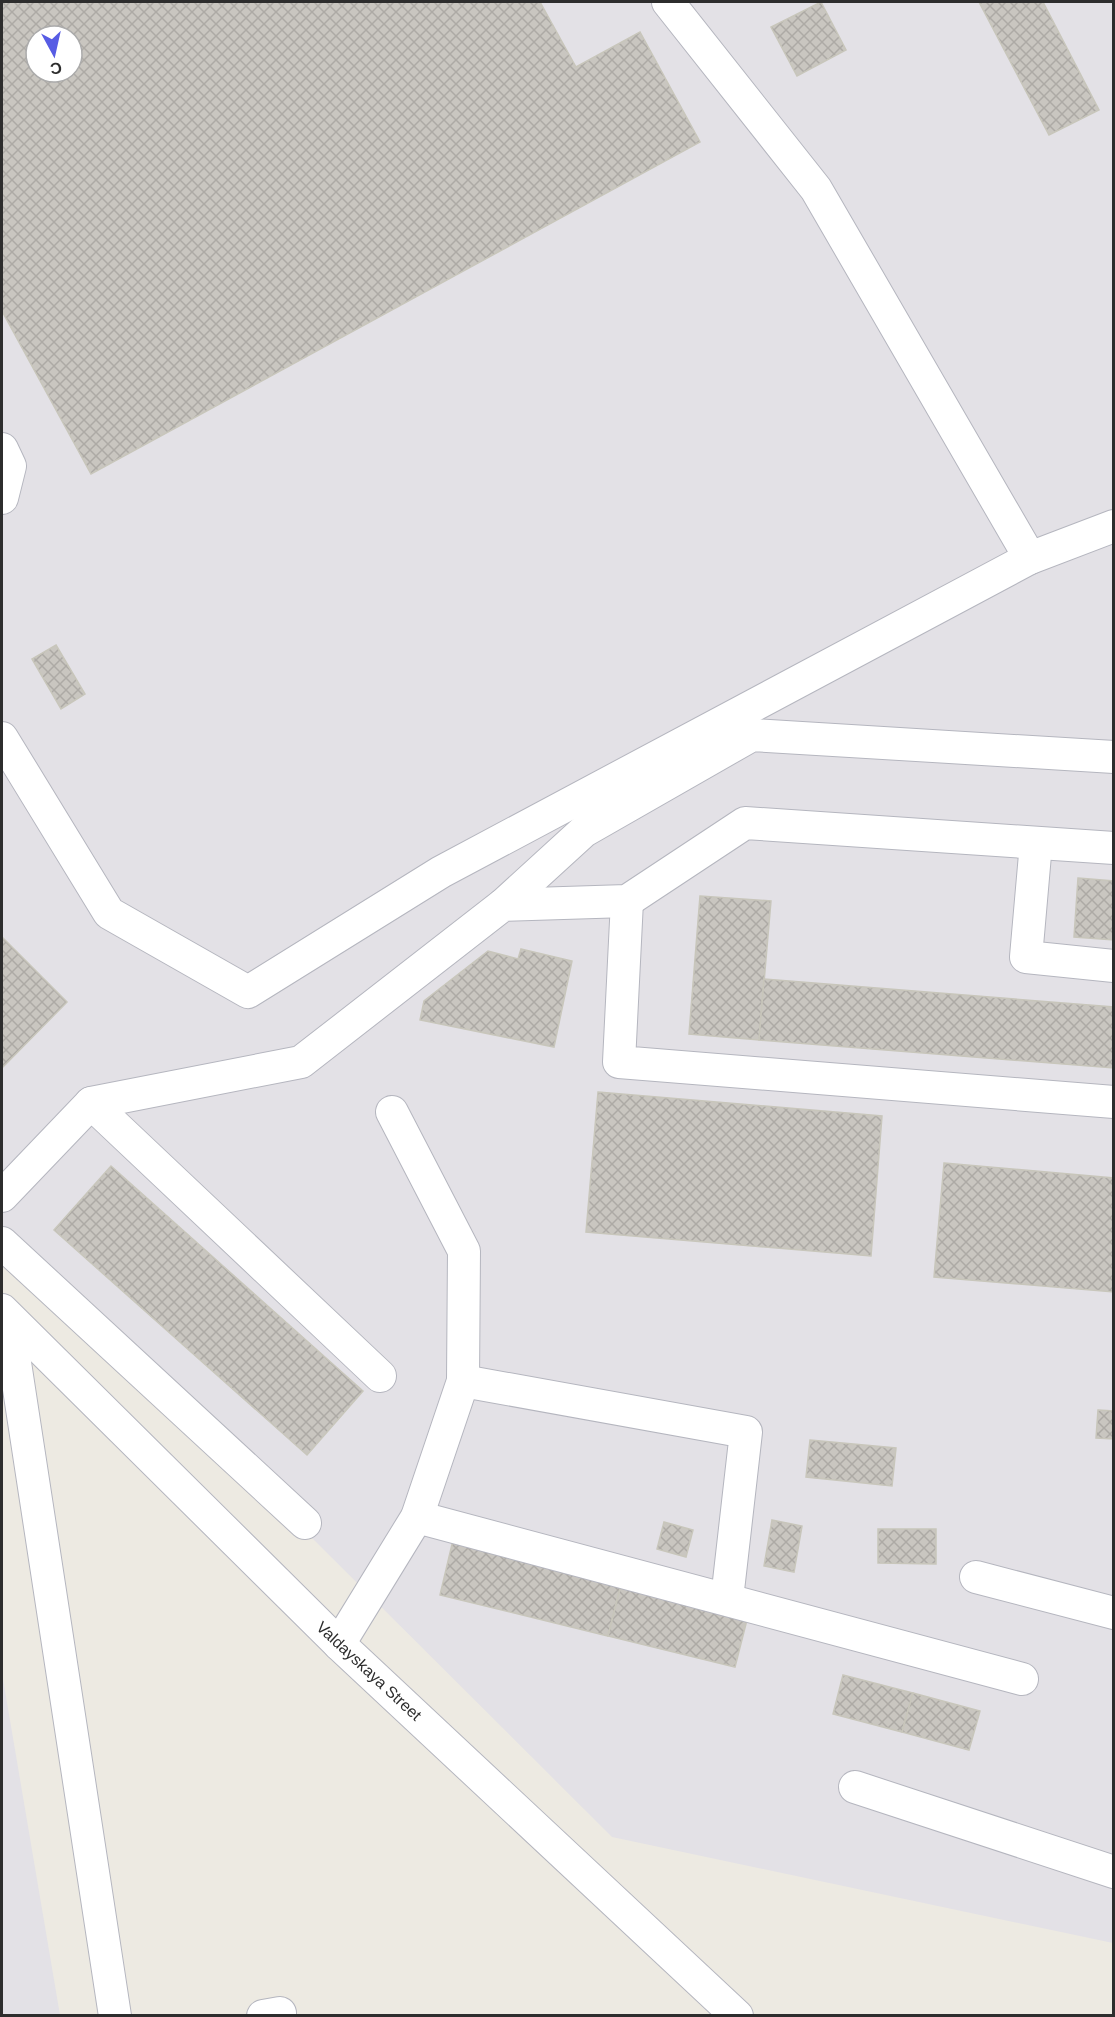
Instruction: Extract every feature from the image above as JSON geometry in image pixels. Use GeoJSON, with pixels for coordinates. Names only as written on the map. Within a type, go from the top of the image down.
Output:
{"type":"FeatureCollection","features":[{"type":"Feature","properties":{"kind":"street"},"geometry":{"type":"LineString","coordinates":[[668,2],[816,189],[1030,558]]}},
{"type":"Feature","properties":{"kind":"street"},"geometry":{"type":"LineString","coordinates":[[2,449],[10,466],[2,498]]}},
{"type":"Feature","properties":{"kind":"street"},"geometry":{"type":"LineString","coordinates":[[2,738],[109,913],[248,992],[441,872],[1030,558],[1113,526]]}},
{"type":"Feature","properties":{"kind":"street"},"geometry":{"type":"LineString","coordinates":[[2,1196],[91,1103],[301,1062],[503,905],[584,831],[752,735],[1113,757]]}},
{"type":"Feature","properties":{"kind":"street"},"geometry":{"type":"LineString","coordinates":[[503,905],[627,901],[745,823],[1113,848]]}},
{"type":"Feature","properties":{"kind":"street"},"geometry":{"type":"LineString","coordinates":[[1036,843],[1026,957],[1113,966]]}},
{"type":"Feature","properties":{"kind":"street"},"geometry":{"type":"LineString","coordinates":[[627,901],[619,1062],[1113,1102]]}},
{"type":"Feature","properties":{"kind":"street"},"geometry":{"type":"LineString","coordinates":[[91,1103],[380,1376]]}},
{"type":"Feature","properties":{"kind":"street"},"geometry":{"type":"LineString","coordinates":[[339,1644],[417,1517],[463,1381],[464,1251],[392,1112]]}},
{"type":"Feature","properties":{"kind":"street"},"geometry":{"type":"LineString","coordinates":[[2,1244],[305,1523]]}},
{"type":"Feature","properties":{"kind":"street","name":"Valdayskaya Street"},"geometry":{"type":"LineString","coordinates":[[5,1313],[339,1644],[737,2016]]}},
{"type":"Feature","properties":{"kind":"street","name":"Valdayskaya Street"},"geometry":{"type":"LineString","coordinates":[[5,1313],[115,2016]]}},
{"type":"Feature","properties":{"kind":"street"},"geometry":{"type":"LineString","coordinates":[[463,1381],[746,1432],[727,1599]]}},
{"type":"Feature","properties":{"kind":"street"},"geometry":{"type":"LineString","coordinates":[[417,1517],[1022,1679]]}},
{"type":"Feature","properties":{"kind":"street"},"geometry":{"type":"LineString","coordinates":[[976,1577],[1113,1613]]}},
{"type":"Feature","properties":{"kind":"street"},"geometry":{"type":"LineString","coordinates":[[855,1787],[1113,1872]]}},
{"type":"Feature","properties":{"kind":"shaded area"},"geometry":{"type":"Polygon","coordinates":[[[2,2],[1113,2],[1113,1943],[612,1837],[2,1229],[2,2]]]}},
{"type":"Feature","properties":{"kind":"shaded area"},"geometry":{"type":"Polygon","coordinates":[[[2,1673],[60,2015],[2,2015],[2,1673]]]}},
{"type":"Feature","properties":{"kind":"building"},"geometry":{"type":"Polygon","coordinates":[[[2,2],[540,2],[576,67],[640,32],[700,142],[91,474],[2,311],[2,2]]]}},
{"type":"Feature","properties":{"kind":"building"},"geometry":{"type":"Polygon","coordinates":[[[821,2],[846,50],[797,76],[771,27],[821,2]]]}},
{"type":"Feature","properties":{"kind":"building"},"geometry":{"type":"Polygon","coordinates":[[[979,2],[1043,2],[1099,110],[1049,135],[979,2]]]}},
{"type":"Feature","properties":{"kind":"building"},"geometry":{"type":"Polygon","coordinates":[[[56,645],[85,694],[61,709],[32,659],[56,645]]]}},
{"type":"Feature","properties":{"kind":"building"},"geometry":{"type":"Polygon","coordinates":[[[1078,878],[1114,881],[1114,940],[1074,937],[1078,878]]]}},
{"type":"Feature","properties":{"kind":"building"},"geometry":{"type":"Polygon","coordinates":[[[700,896],[771,901],[759,1040],[689,1034],[700,896]]]}},
{"type":"Feature","properties":{"kind":"building"},"geometry":{"type":"Polygon","coordinates":[[[2,937],[67,1002],[2,1068],[2,937]]]}},
{"type":"Feature","properties":{"kind":"building"},"geometry":{"type":"Polygon","coordinates":[[[521,949],[572,961],[554,1047],[420,1020],[424,1001],[488,951],[518,959],[521,949]]]}},
{"type":"Feature","properties":{"kind":"building"},"geometry":{"type":"Polygon","coordinates":[[[764,979],[1114,1007],[1114,1068],[759,1040],[764,979]]]}},
{"type":"Feature","properties":{"kind":"building"},"geometry":{"type":"Polygon","coordinates":[[[598,1092],[882,1116],[871,1256],[586,1232],[598,1092]]]}},
{"type":"Feature","properties":{"kind":"building"},"geometry":{"type":"Polygon","coordinates":[[[944,1163],[1114,1178],[1114,1292],[934,1277],[944,1163]]]}},
{"type":"Feature","properties":{"kind":"building"},"geometry":{"type":"Polygon","coordinates":[[[111,1166],[363,1391],[307,1455],[54,1230],[111,1166]]]}},
{"type":"Feature","properties":{"kind":"building"},"geometry":{"type":"Polygon","coordinates":[[[1098,1410],[1114,1411],[1114,1439],[1096,1438],[1098,1410]]]}},
{"type":"Feature","properties":{"kind":"building"},"geometry":{"type":"Polygon","coordinates":[[[810,1440],[896,1448],[892,1486],[806,1477],[810,1440]]]}},
{"type":"Feature","properties":{"kind":"building"},"geometry":{"type":"Polygon","coordinates":[[[772,1520],[802,1526],[794,1572],[764,1566],[772,1520]]]}},
{"type":"Feature","properties":{"kind":"building"},"geometry":{"type":"Polygon","coordinates":[[[664,1522],[693,1530],[686,1557],[657,1549],[664,1522]]]}},
{"type":"Feature","properties":{"kind":"building"},"geometry":{"type":"Polygon","coordinates":[[[878,1529],[936,1529],[936,1564],[878,1563],[878,1529]]]}},
{"type":"Feature","properties":{"kind":"building"},"geometry":{"type":"Polygon","coordinates":[[[454,1536],[623,1577],[608,1636],[440,1595],[454,1536]]]}},
{"type":"Feature","properties":{"kind":"building"},"geometry":{"type":"Polygon","coordinates":[[[623,1577],[750,1608],[735,1667],[608,1636],[623,1577]]]}},
{"type":"Feature","properties":{"kind":"building"},"geometry":{"type":"Polygon","coordinates":[[[843,1675],[913,1693],[902,1732],[833,1714],[843,1675]]]}},
{"type":"Feature","properties":{"kind":"building"},"geometry":{"type":"Polygon","coordinates":[[[913,1693],[980,1711],[969,1750],[902,1732],[913,1693]]]}}]}
